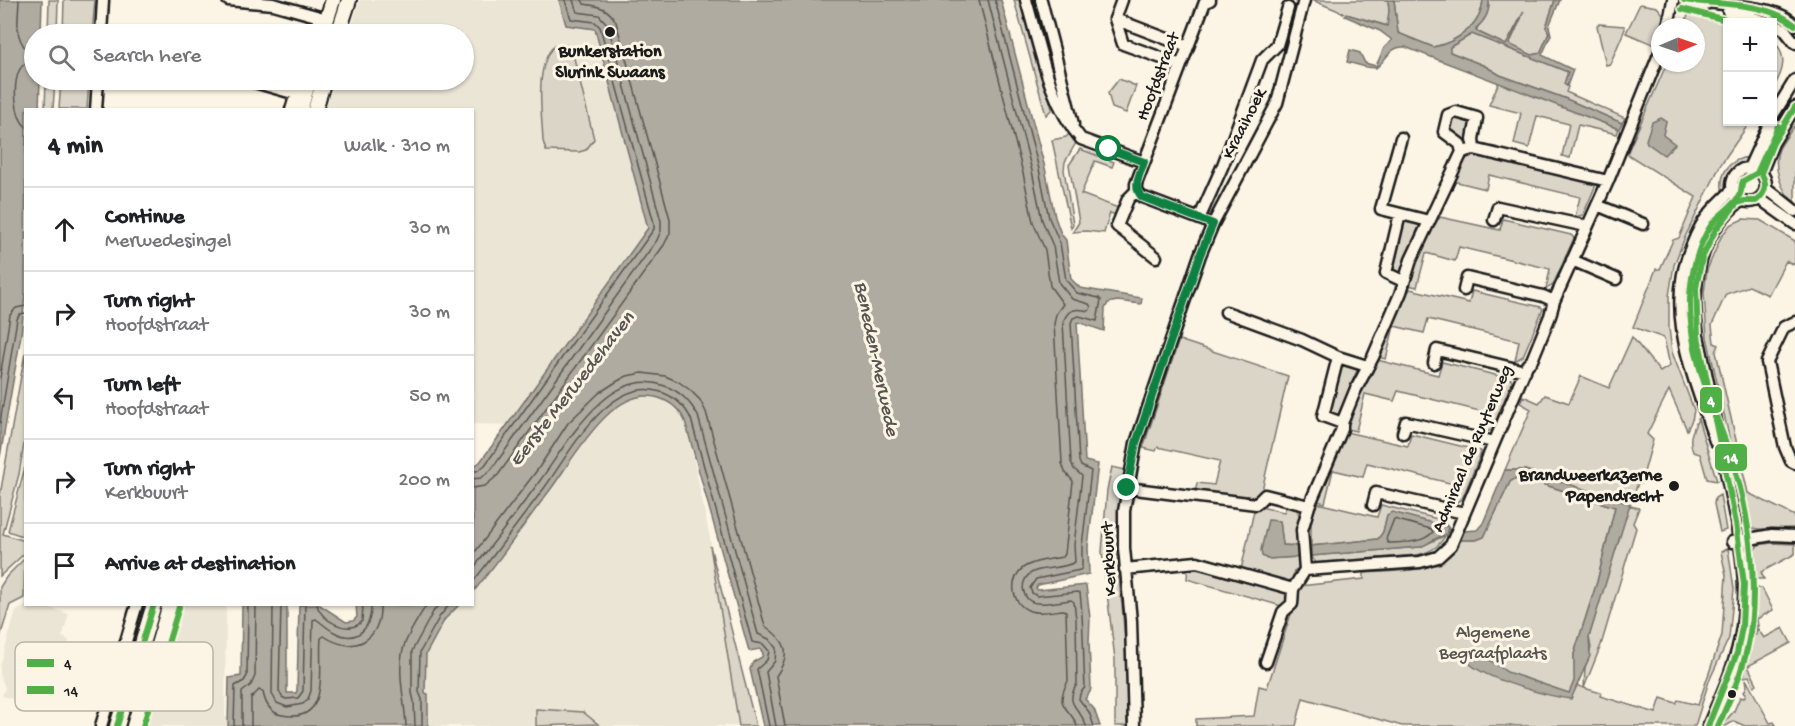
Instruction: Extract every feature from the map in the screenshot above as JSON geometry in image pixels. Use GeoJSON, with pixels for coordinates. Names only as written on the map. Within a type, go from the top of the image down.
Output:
{"type":"FeatureCollection","features":[{"type":"Feature","properties":{"kind":"main road"},"geometry":{"type":"LineString","coordinates":[[323,24],[333,0]]}},
{"type":"Feature","properties":{"kind":"main road"},"geometry":{"type":"LineString","coordinates":[[341,24],[349,0]]}},
{"type":"Feature","properties":{"kind":"main road"},"geometry":{"type":"LineString","coordinates":[[301,108],[306,90]]}},
{"type":"Feature","properties":{"kind":"main road"},"geometry":{"type":"LineString","coordinates":[[316,108],[321,90]]}},
{"type":"Feature","properties":{"kind":"main road"},"geometry":{"type":"LineString","coordinates":[[142,642],[153,606]]}},
{"type":"Feature","properties":{"kind":"main road"},"geometry":{"type":"LineString","coordinates":[[159,642],[169,606]]}},
{"type":"Feature","properties":{"kind":"main road"},"geometry":{"type":"LineString","coordinates":[[117,726],[122,711]]}},
{"type":"Feature","properties":{"kind":"main road"},"geometry":{"type":"LineString","coordinates":[[134,726],[138,711]]}},
{"type":"Feature","properties":{"kind":"street"},"geometry":{"type":"LineString","coordinates":[[102,24],[103,0]]}},
{"type":"Feature","properties":{"kind":"street"},"geometry":{"type":"LineString","coordinates":[[228,0],[273,2],[323,19],[320,24]]}},
{"type":"Feature","properties":{"kind":"street"},"geometry":{"type":"LineString","coordinates":[[1026,0],[1050,85],[1074,130],[1081,139],[1144,162]]}},
{"type":"Feature","properties":{"kind":"street"},"geometry":{"type":"LineString","coordinates":[[1041,0],[1072,113],[1074,130]]}},
{"type":"Feature","properties":{"kind":"street"},"geometry":{"type":"LineString","coordinates":[[1122,0],[1115,19],[1123,44],[1181,65]]}},
{"type":"Feature","properties":{"kind":"street","name":"Hoofdstraat"},"geometry":{"type":"LineString","coordinates":[[1156,257],[1117,226],[1128,199],[1136,190],[1144,162],[1205,2],[1210,0]]}},
{"type":"Feature","properties":{"kind":"street"},"geometry":{"type":"LineString","coordinates":[[1670,18],[1673,0]]}},
{"type":"Feature","properties":{"kind":"street"},"geometry":{"type":"LineString","coordinates":[[1684,0],[1708,2],[1782,16],[1795,25]]}},
{"type":"Feature","properties":{"kind":"street"},"geometry":{"type":"LineString","coordinates":[[1199,219],[1223,165],[1262,60],[1277,45],[1284,4],[1303,5]]}},
{"type":"Feature","properties":{"kind":"street","name":"Kraaihoek"},"geometry":{"type":"LineString","coordinates":[[1213,224],[1277,102],[1303,5]]}},
{"type":"Feature","properties":{"kind":"street"},"geometry":{"type":"LineString","coordinates":[[1115,19],[1188,47]]}},
{"type":"Feature","properties":{"kind":"street"},"geometry":{"type":"LineString","coordinates":[[1777,26],[1784,29],[1795,43]]}},
{"type":"Feature","properties":{"kind":"street","name":"Admiraal de Ruyterweg"},"geometry":{"type":"LineString","coordinates":[[1305,570],[1420,562],[1438,557],[1451,545],[1525,371],[1532,360],[1586,226],[1598,205],[1652,72]]}},
{"type":"Feature","properties":{"kind":"street"},"geometry":{"type":"LineString","coordinates":[[1777,110],[1795,80]]}},
{"type":"Feature","properties":{"kind":"street"},"geometry":{"type":"LineString","coordinates":[[96,108],[97,90]]}},
{"type":"Feature","properties":{"kind":"street"},"geometry":{"type":"LineString","coordinates":[[282,90],[296,94]]}},
{"type":"Feature","properties":{"kind":"street"},"geometry":{"type":"LineString","coordinates":[[292,108],[297,90]]}},
{"type":"Feature","properties":{"kind":"street"},"geometry":{"type":"LineString","coordinates":[[1761,173],[1773,143],[1795,107]]}},
{"type":"Feature","properties":{"kind":"street"},"geometry":{"type":"LineString","coordinates":[[1266,662],[1283,612],[1292,604],[1293,588],[1305,570],[1302,530],[1309,506],[1342,429],[1342,423],[1401,292],[1403,281],[1462,152],[1460,144],[1444,132],[1448,115],[1456,112],[1478,118],[1473,139],[1474,149]]}},
{"type":"Feature","properties":{"kind":"street"},"geometry":{"type":"LineString","coordinates":[[1749,168],[1768,126]]}},
{"type":"Feature","properties":{"kind":"street"},"geometry":{"type":"LineString","coordinates":[[1401,138],[1381,209],[1429,221]]}},
{"type":"Feature","properties":{"kind":"street"},"geometry":{"type":"LineString","coordinates":[[1462,152],[1474,149],[1608,181]]}},
{"type":"Feature","properties":{"kind":"street"},"geometry":{"type":"LineString","coordinates":[[1708,726],[1729,678],[1738,650],[1745,588],[1724,460],[1696,325],[1695,290],[1702,258],[1714,231],[1731,209],[1741,201],[1751,202],[1760,199],[1766,188],[1761,173],[1749,168],[1735,175],[1732,180],[1732,190],[1741,201]]}},
{"type":"Feature","properties":{"kind":"street"},"geometry":{"type":"LineString","coordinates":[[1766,188],[1795,211]]}},
{"type":"Feature","properties":{"kind":"street"},"geometry":{"type":"LineString","coordinates":[[1136,190],[1142,197],[1213,224]]}},
{"type":"Feature","properties":{"kind":"street"},"geometry":{"type":"LineString","coordinates":[[1724,460],[1717,447],[1683,337],[1679,301],[1686,257],[1697,232],[1707,217],[1732,190]]}},
{"type":"Feature","properties":{"kind":"street"},"geometry":{"type":"LineString","coordinates":[[1760,199],[1795,224]]}},
{"type":"Feature","properties":{"kind":"street"},"geometry":{"type":"LineString","coordinates":[[1598,205],[1643,224]]}},
{"type":"Feature","properties":{"kind":"street"},"geometry":{"type":"LineString","coordinates":[[1494,220],[1498,207],[1586,226]]}},
{"type":"Feature","properties":{"kind":"street"},"geometry":{"type":"LineString","coordinates":[[1400,214],[1386,273],[1403,281]]}},
{"type":"Feature","properties":{"kind":"street","name":"Kerkbuurt"},"geometry":{"type":"LineString","coordinates":[[1134,726],[1131,621],[1125,569],[1124,511],[1127,488],[1142,425],[1200,255],[1213,224]]}},
{"type":"Feature","properties":{"kind":"street"},"geometry":{"type":"LineString","coordinates":[[1572,260],[1616,279]]}},
{"type":"Feature","properties":{"kind":"street"},"geometry":{"type":"LineString","coordinates":[[1464,290],[1467,278],[1543,296],[1554,301]]}},
{"type":"Feature","properties":{"kind":"street"},"geometry":{"type":"LineString","coordinates":[[1226,312],[1302,340],[1338,357],[1367,366]]}},
{"type":"Feature","properties":{"kind":"street"},"geometry":{"type":"LineString","coordinates":[[1795,322],[1784,327],[1767,362],[1785,447],[1791,461],[1795,463]]}},
{"type":"Feature","properties":{"kind":"street"},"geometry":{"type":"LineString","coordinates":[[1434,363],[1437,350],[1525,371]]}},
{"type":"Feature","properties":{"kind":"street"},"geometry":{"type":"LineString","coordinates":[[1338,357],[1323,416],[1342,423]]}},
{"type":"Feature","properties":{"kind":"street"},"geometry":{"type":"LineString","coordinates":[[1403,433],[1406,422],[1494,442]]}},
{"type":"Feature","properties":{"kind":"street"},"geometry":{"type":"LineString","coordinates":[[1127,488],[1256,504],[1264,495],[1309,506]]}},
{"type":"Feature","properties":{"kind":"street"},"geometry":{"type":"LineString","coordinates":[[1373,505],[1376,493],[1464,513]]}},
{"type":"Feature","properties":{"kind":"street"},"geometry":{"type":"LineString","coordinates":[[1736,541],[1772,535],[1795,536]]}},
{"type":"Feature","properties":{"kind":"street"},"geometry":{"type":"LineString","coordinates":[[1125,569],[1197,562],[1293,588]]}},
{"type":"Feature","properties":{"kind":"street"},"geometry":{"type":"LineString","coordinates":[[126,642],[136,606]]}},
{"type":"Feature","properties":{"kind":"street"},"geometry":{"type":"LineString","coordinates":[[101,726],[105,711]]}},
{"type":"Feature","properties":{"kind":"shaded area"},"geometry":{"type":"Polygon","coordinates":[[[360,0],[592,0],[653,220],[511,425],[474,424],[474,108],[326,108],[332,90],[474,90],[474,24],[352,24],[360,0]]]}},
{"type":"Feature","properties":{"kind":"shaded area"},"geometry":{"type":"Polygon","coordinates":[[[648,394],[663,397],[685,418],[749,726],[127,726],[132,711],[213,711],[213,642],[153,642],[164,606],[226,606],[225,717],[303,715],[412,656],[450,606],[474,606],[474,574],[579,426],[628,400],[648,394]]]}},
{"type":"Feature","properties":{"kind":"shaded area"},"geometry":{"type":"Polygon","coordinates":[[[25,606],[43,606],[69,614],[62,637],[69,640],[68,642],[15,642],[15,699],[2,696],[5,688],[0,675],[0,666],[16,611],[25,606]]]}},
{"type":"Feature","properties":{"kind":"green space"},"geometry":{"type":"Polygon","coordinates":[[[49,0],[58,0],[57,24],[48,24],[49,0]]]}},
{"type":"Feature","properties":{"kind":"green space"},"geometry":{"type":"Polygon","coordinates":[[[64,0],[95,0],[93,24],[63,24],[64,0]]]}},
{"type":"Feature","properties":{"kind":"green space"},"geometry":{"type":"Polygon","coordinates":[[[1014,0],[1024,0],[1052,109],[1046,115],[1014,0]]]}},
{"type":"Feature","properties":{"kind":"green space"},"geometry":{"type":"Polygon","coordinates":[[[1312,0],[1388,0],[1388,26],[1346,14],[1312,0]]]}},
{"type":"Feature","properties":{"kind":"green space"},"geometry":{"type":"Polygon","coordinates":[[[1394,0],[1483,0],[1478,17],[1466,31],[1442,45],[1433,47],[1398,33],[1394,0]]]}},
{"type":"Feature","properties":{"kind":"green space"},"geometry":{"type":"Polygon","coordinates":[[[1489,0],[1555,0],[1546,27],[1549,33],[1540,54],[1532,55],[1509,45],[1522,17],[1506,45],[1476,31],[1489,0]]]}},
{"type":"Feature","properties":{"kind":"green space"},"geometry":{"type":"Polygon","coordinates":[[[1640,4],[1657,7],[1663,14],[1663,18],[1651,18],[1651,43],[1626,33],[1640,4]]]}},
{"type":"Feature","properties":{"kind":"green space"},"geometry":{"type":"Polygon","coordinates":[[[1689,13],[1723,20],[1723,126],[1747,126],[1721,164],[1685,237],[1674,265],[1669,296],[1672,352],[1694,410],[1687,430],[1669,390],[1647,434],[1653,440],[1641,483],[1638,483],[1630,506],[1639,508],[1633,523],[1636,528],[1601,645],[1584,688],[1585,666],[1591,648],[1589,637],[1629,504],[1525,470],[1505,470],[1531,409],[1520,403],[1523,396],[1539,403],[1545,395],[1569,403],[1581,376],[1609,388],[1632,337],[1660,372],[1670,366],[1664,338],[1633,327],[1656,269],[1660,269],[1673,240],[1679,238],[1696,197],[1627,154],[1663,72],[1705,72],[1705,18],[1687,18],[1689,13]]]}},
{"type":"Feature","properties":{"kind":"green space"},"geometry":{"type":"Polygon","coordinates":[[[1599,24],[1624,26],[1625,29],[1610,64],[1606,65],[1597,26],[1599,24]]]}},
{"type":"Feature","properties":{"kind":"green space"},"geometry":{"type":"Polygon","coordinates":[[[1472,34],[1568,72],[1564,84],[1568,87],[1566,92],[1625,118],[1622,123],[1564,98],[1500,75],[1485,66],[1450,52],[1450,47],[1472,34]]]}},
{"type":"Feature","properties":{"kind":"green space"},"geometry":{"type":"Polygon","coordinates":[[[1777,44],[1783,64],[1777,81],[1777,44]]]}},
{"type":"Feature","properties":{"kind":"green space"},"geometry":{"type":"Polygon","coordinates":[[[566,45],[574,58],[594,139],[586,150],[579,152],[546,151],[543,141],[541,78],[548,55],[554,46],[566,45]]]}},
{"type":"Feature","properties":{"kind":"green space"},"geometry":{"type":"Polygon","coordinates":[[[1119,79],[1136,86],[1126,113],[1112,108],[1108,93],[1119,79]]]}},
{"type":"Feature","properties":{"kind":"green space"},"geometry":{"type":"Polygon","coordinates":[[[1499,82],[1619,129],[1617,134],[1578,125],[1570,158],[1562,156],[1569,124],[1537,116],[1529,148],[1514,144],[1521,113],[1489,105],[1499,82]]]}},
{"type":"Feature","properties":{"kind":"green space"},"geometry":{"type":"Polygon","coordinates":[[[46,90],[54,90],[53,108],[45,108],[46,90]]]}},
{"type":"Feature","properties":{"kind":"green space"},"geometry":{"type":"Polygon","coordinates":[[[60,90],[88,90],[87,108],[59,108],[60,90]]]}},
{"type":"Feature","properties":{"kind":"green space"},"geometry":{"type":"Polygon","coordinates":[[[1455,117],[1469,120],[1471,123],[1468,142],[1464,143],[1450,132],[1449,123],[1455,117]]]}},
{"type":"Feature","properties":{"kind":"green space"},"geometry":{"type":"Polygon","coordinates":[[[1795,125],[1795,202],[1786,192],[1779,178],[1777,156],[1795,125]]]}},
{"type":"Feature","properties":{"kind":"green space"},"geometry":{"type":"Polygon","coordinates":[[[1069,134],[1077,141],[1065,162],[1064,170],[1073,224],[1071,228],[1052,140],[1066,137],[1069,134]]]}},
{"type":"Feature","properties":{"kind":"green space"},"geometry":{"type":"Polygon","coordinates":[[[1080,149],[1114,162],[1112,167],[1095,161],[1081,194],[1121,209],[1116,215],[1110,213],[1104,233],[1073,232],[1079,222],[1069,165],[1080,149]]]}},
{"type":"Feature","properties":{"kind":"green space"},"geometry":{"type":"Polygon","coordinates":[[[1470,156],[1487,156],[1557,175],[1562,174],[1593,183],[1595,187],[1583,215],[1575,217],[1580,197],[1489,175],[1486,189],[1453,181],[1462,164],[1470,156]]]}},
{"type":"Feature","properties":{"kind":"green space"},"geometry":{"type":"Polygon","coordinates":[[[1749,157],[1732,174],[1723,194],[1722,180],[1727,169],[1736,161],[1749,157]]]}},
{"type":"Feature","properties":{"kind":"green space"},"geometry":{"type":"Polygon","coordinates":[[[1719,209],[1724,213],[1713,227],[1692,309],[1682,310],[1683,293],[1697,238],[1719,209]]]}},
{"type":"Feature","properties":{"kind":"green space"},"geometry":{"type":"Polygon","coordinates":[[[1437,218],[1500,230],[1503,219],[1571,235],[1574,238],[1553,285],[1546,289],[1550,269],[1459,247],[1455,261],[1426,253],[1417,287],[1408,285],[1424,242],[1437,218]]]}},
{"type":"Feature","properties":{"kind":"green space"},"geometry":{"type":"Polygon","coordinates":[[[1743,219],[1760,220],[1795,241],[1795,265],[1786,261],[1768,295],[1749,286],[1726,294],[1712,325],[1714,343],[1719,345],[1716,352],[1748,493],[1795,516],[1795,528],[1749,527],[1707,337],[1704,293],[1707,270],[1721,237],[1730,225],[1743,219]]]}},
{"type":"Feature","properties":{"kind":"green space"},"geometry":{"type":"Polygon","coordinates":[[[1407,220],[1420,224],[1399,274],[1392,270],[1402,225],[1407,220]]]}},
{"type":"Feature","properties":{"kind":"green space"},"geometry":{"type":"Polygon","coordinates":[[[1410,289],[1469,303],[1472,291],[1543,309],[1523,356],[1515,361],[1519,341],[1428,319],[1424,333],[1394,326],[1386,359],[1378,357],[1406,291],[1410,289]]]}},
{"type":"Feature","properties":{"kind":"green space"},"geometry":{"type":"Polygon","coordinates":[[[1179,340],[1288,376],[1260,499],[1195,494],[1197,483],[1214,485],[1220,461],[1158,447],[1156,451],[1143,448],[1179,340]]]}},
{"type":"Feature","properties":{"kind":"green space"},"geometry":{"type":"Polygon","coordinates":[[[24,359],[24,444],[19,474],[3,534],[24,541],[24,554],[0,576],[0,495],[24,359]]]}},
{"type":"Feature","properties":{"kind":"green space"},"geometry":{"type":"Polygon","coordinates":[[[1377,360],[1438,375],[1442,362],[1512,381],[1492,430],[1484,433],[1488,413],[1398,391],[1394,401],[1365,394],[1356,431],[1347,429],[1359,393],[1377,360]]]}},
{"type":"Feature","properties":{"kind":"green space"},"geometry":{"type":"Polygon","coordinates":[[[1346,364],[1358,368],[1337,417],[1330,411],[1341,367],[1346,364]]]}},
{"type":"Feature","properties":{"kind":"green space"},"geometry":{"type":"Polygon","coordinates":[[[1698,419],[1717,481],[1707,479],[1700,454],[1693,452],[1691,435],[1698,419]]]}},
{"type":"Feature","properties":{"kind":"green space"},"geometry":{"type":"Polygon","coordinates":[[[1346,432],[1408,446],[1411,434],[1481,451],[1481,453],[1462,499],[1455,503],[1458,485],[1367,463],[1363,477],[1333,470],[1325,503],[1317,501],[1346,432]]]}},
{"type":"Feature","properties":{"kind":"green space"},"geometry":{"type":"Polygon","coordinates":[[[1112,467],[1126,470],[1117,545],[1126,657],[1127,726],[1115,726],[1115,659],[1102,552],[1107,490],[1112,467]]]}},
{"type":"Feature","properties":{"kind":"green space"},"geometry":{"type":"Polygon","coordinates":[[[24,471],[24,537],[8,531],[24,471]]]}},
{"type":"Feature","properties":{"kind":"green space","name":"Algemene Begraafplaats"},"geometry":{"type":"Polygon","coordinates":[[[1516,478],[1523,478],[1615,507],[1597,582],[1574,654],[1575,685],[1601,693],[1600,696],[1656,713],[1661,698],[1676,703],[1678,700],[1698,705],[1722,635],[1726,575],[1721,552],[1728,548],[1734,589],[1729,638],[1709,681],[1695,726],[1402,726],[1303,698],[1296,726],[1196,726],[1196,719],[1254,716],[1259,686],[1267,688],[1300,586],[1364,579],[1364,573],[1419,569],[1444,560],[1454,552],[1461,540],[1476,540],[1484,537],[1510,482],[1516,478]]]}},
{"type":"Feature","properties":{"kind":"green space"},"geometry":{"type":"Polygon","coordinates":[[[1720,495],[1726,530],[1720,532],[1714,504],[1715,498],[1720,495]]]}},
{"type":"Feature","properties":{"kind":"green space"},"geometry":{"type":"Polygon","coordinates":[[[1317,503],[1377,517],[1381,505],[1446,521],[1449,529],[1446,535],[1387,515],[1383,532],[1378,539],[1311,546],[1311,521],[1317,503]]]}},
{"type":"Feature","properties":{"kind":"green space"},"geometry":{"type":"Polygon","coordinates":[[[1287,505],[1296,507],[1299,515],[1297,546],[1283,545],[1280,521],[1267,559],[1298,557],[1299,568],[1294,571],[1291,584],[1241,570],[1255,506],[1284,512],[1287,505]]]}},
{"type":"Feature","properties":{"kind":"green space"},"geometry":{"type":"Polygon","coordinates":[[[1446,535],[1428,552],[1417,555],[1316,563],[1311,556],[1420,547],[1446,535]]]}},
{"type":"Feature","properties":{"kind":"green space"},"geometry":{"type":"Polygon","coordinates":[[[1795,544],[1795,554],[1761,572],[1764,579],[1756,579],[1754,551],[1758,545],[1795,544]]]}},
{"type":"Feature","properties":{"kind":"green space"},"geometry":{"type":"Polygon","coordinates":[[[710,546],[756,726],[739,726],[710,546]]]}},
{"type":"Feature","properties":{"kind":"green space"},"geometry":{"type":"Polygon","coordinates":[[[24,559],[24,598],[10,605],[0,637],[0,587],[7,576],[24,559]]]}},
{"type":"Feature","properties":{"kind":"green space"},"geometry":{"type":"Polygon","coordinates":[[[1188,566],[1205,566],[1289,592],[1285,607],[1187,579],[1188,566]]]}},
{"type":"Feature","properties":{"kind":"green space"},"geometry":{"type":"Polygon","coordinates":[[[1756,588],[1762,588],[1773,610],[1757,619],[1758,626],[1753,625],[1756,588]]]}},
{"type":"Feature","properties":{"kind":"green space"},"geometry":{"type":"Polygon","coordinates":[[[159,606],[165,606],[154,642],[148,642],[159,606]]]}},
{"type":"Feature","properties":{"kind":"green space"},"geometry":{"type":"Polygon","coordinates":[[[1757,628],[1764,638],[1783,628],[1791,643],[1748,666],[1757,684],[1754,686],[1749,676],[1744,677],[1752,635],[1756,635],[1757,628]]]}},
{"type":"Feature","properties":{"kind":"green space"},"geometry":{"type":"Polygon","coordinates":[[[1746,679],[1770,723],[1774,722],[1776,725],[1745,726],[1734,721],[1721,726],[1734,711],[1740,697],[1744,698],[1746,679]]]}},
{"type":"Feature","properties":{"kind":"green space"},"geometry":{"type":"Polygon","coordinates":[[[536,709],[583,712],[598,724],[536,726],[536,709]]]}},
{"type":"Feature","properties":{"kind":"green space"},"geometry":{"type":"Polygon","coordinates":[[[127,711],[133,711],[129,726],[123,726],[127,711]]]}},
{"type":"Feature","properties":{"kind":"water"},"geometry":{"type":"Polygon","coordinates":[[[0,0],[42,0],[41,24],[24,24],[24,90],[40,90],[39,108],[24,108],[24,304],[21,335],[0,457],[0,0]]]}},
{"type":"Feature","properties":{"kind":"water"},"geometry":{"type":"Polygon","coordinates":[[[559,0],[1001,0],[1045,168],[1055,217],[1061,234],[1066,240],[1071,279],[1080,288],[1142,298],[1141,304],[1117,301],[1108,303],[1105,309],[1104,331],[1077,323],[1085,461],[1098,464],[1088,547],[1089,574],[1038,585],[1036,588],[1038,590],[1086,585],[1090,618],[1091,688],[1085,699],[1094,709],[1100,726],[763,726],[750,669],[753,662],[762,657],[763,653],[760,649],[749,651],[685,421],[675,407],[659,398],[642,396],[625,402],[595,427],[474,591],[474,466],[480,462],[503,431],[648,228],[595,29],[566,25],[559,0]]]}},
{"type":"Feature","properties":{"kind":"water"},"geometry":{"type":"Polygon","coordinates":[[[1388,0],[1394,0],[1398,33],[1433,47],[1442,45],[1466,31],[1478,17],[1483,0],[1489,0],[1489,8],[1476,31],[1506,45],[1524,11],[1509,44],[1532,55],[1540,53],[1549,33],[1546,27],[1555,0],[1560,0],[1549,26],[1551,35],[1542,55],[1573,70],[1567,86],[1564,84],[1568,72],[1472,34],[1450,47],[1450,52],[1485,66],[1500,75],[1564,98],[1622,123],[1619,129],[1405,47],[1392,51],[1376,68],[1347,62],[1350,50],[1360,53],[1365,63],[1376,66],[1384,48],[1392,40],[1380,31],[1345,16],[1346,14],[1387,26],[1388,0]]]}},
{"type":"Feature","properties":{"kind":"water"},"geometry":{"type":"Polygon","coordinates":[[[1661,118],[1666,121],[1663,135],[1675,144],[1664,155],[1646,140],[1652,122],[1661,118]]]}},
{"type":"Feature","properties":{"kind":"water"},"geometry":{"type":"Polygon","coordinates":[[[1505,470],[1525,470],[1630,504],[1589,637],[1590,656],[1571,699],[1547,695],[1490,676],[1470,664],[1471,657],[1476,654],[1484,656],[1507,672],[1569,693],[1574,681],[1574,654],[1597,582],[1615,507],[1523,478],[1516,478],[1510,482],[1484,537],[1476,540],[1461,540],[1464,531],[1477,530],[1483,523],[1505,470]]]}},
{"type":"Feature","properties":{"kind":"water"},"geometry":{"type":"Polygon","coordinates":[[[1392,512],[1448,527],[1446,535],[1420,547],[1311,556],[1311,546],[1378,539],[1383,532],[1387,515],[1392,512]]]}},
{"type":"Feature","properties":{"kind":"water"},"geometry":{"type":"Polygon","coordinates":[[[1268,520],[1280,521],[1283,545],[1297,546],[1298,557],[1267,559],[1262,556],[1261,550],[1268,520]]]}},
{"type":"Feature","properties":{"kind":"water"},"geometry":{"type":"Polygon","coordinates":[[[242,606],[287,606],[287,693],[296,693],[299,606],[322,606],[346,622],[353,621],[357,617],[356,606],[458,606],[445,619],[426,654],[425,693],[428,694],[428,726],[228,726],[229,678],[241,676],[242,606]]]}},
{"type":"Feature","properties":{"kind":"transit line","name":"4"},"geometry":{"type":"LineString","coordinates":[[1684,0],[1756,8],[1783,17],[1795,25]]}},
{"type":"Feature","properties":{"kind":"transit line","name":"14"},"geometry":{"type":"LineString","coordinates":[[1682,9],[1723,19]]}},
{"type":"Feature","properties":{"kind":"transit line","name":"4"},"geometry":{"type":"LineString","coordinates":[[1708,726],[1737,653],[1742,627],[1744,584],[1736,523],[1698,336],[1696,288],[1702,258],[1716,229],[1737,203],[1756,201],[1764,192],[1765,181],[1761,173],[1773,143],[1795,107]]}},
{"type":"Feature","properties":{"kind":"transit line","name":"14"},"geometry":{"type":"LineString","coordinates":[[1718,726],[1738,679],[1747,649],[1753,604],[1753,579],[1744,505],[1732,460],[1698,360],[1690,318],[1690,297],[1696,259],[1707,232],[1715,220],[1738,198],[1743,181],[1757,173],[1778,126]]}},
{"type":"Feature","properties":{"kind":"transit line","name":"4"},"geometry":{"type":"LineString","coordinates":[[142,642],[153,606]]}},
{"type":"Feature","properties":{"kind":"transit line","name":"14"},"geometry":{"type":"LineString","coordinates":[[168,642],[179,607]]}},
{"type":"Feature","properties":{"kind":"transit line","name":"4"},"geometry":{"type":"LineString","coordinates":[[117,726],[122,711]]}},
{"type":"Feature","properties":{"kind":"transit line","name":"14"},"geometry":{"type":"LineString","coordinates":[[143,726],[148,711]]}},
{"type":"Feature","properties":{"kind":"place","name":"Bunkerstation Slurink Swaans"},"geometry":{"type":"Point","coordinates":[610,32]}},
{"type":"Feature","properties":{"kind":"place","name":"Brandweerkazerne Papendrecht"},"geometry":{"type":"Point","coordinates":[1674,486]}},
{"type":"Feature","properties":{"kind":"route"},"geometry":{"type":"LineString","coordinates":[[1109,149],[1144,162],[1136,184],[1136,190],[1142,197],[1213,224],[1200,255],[1136,443],[1127,488]]}},
{"type":"Feature","properties":{"kind":"water label","name":"Beneden-Merwede"},"geometry":{"type":"Point","coordinates":[875,359]}},
{"type":"Feature","properties":{"kind":"water label","name":"Eerste Merwedehaven"},"geometry":{"type":"Point","coordinates":[573,390]}}]}
